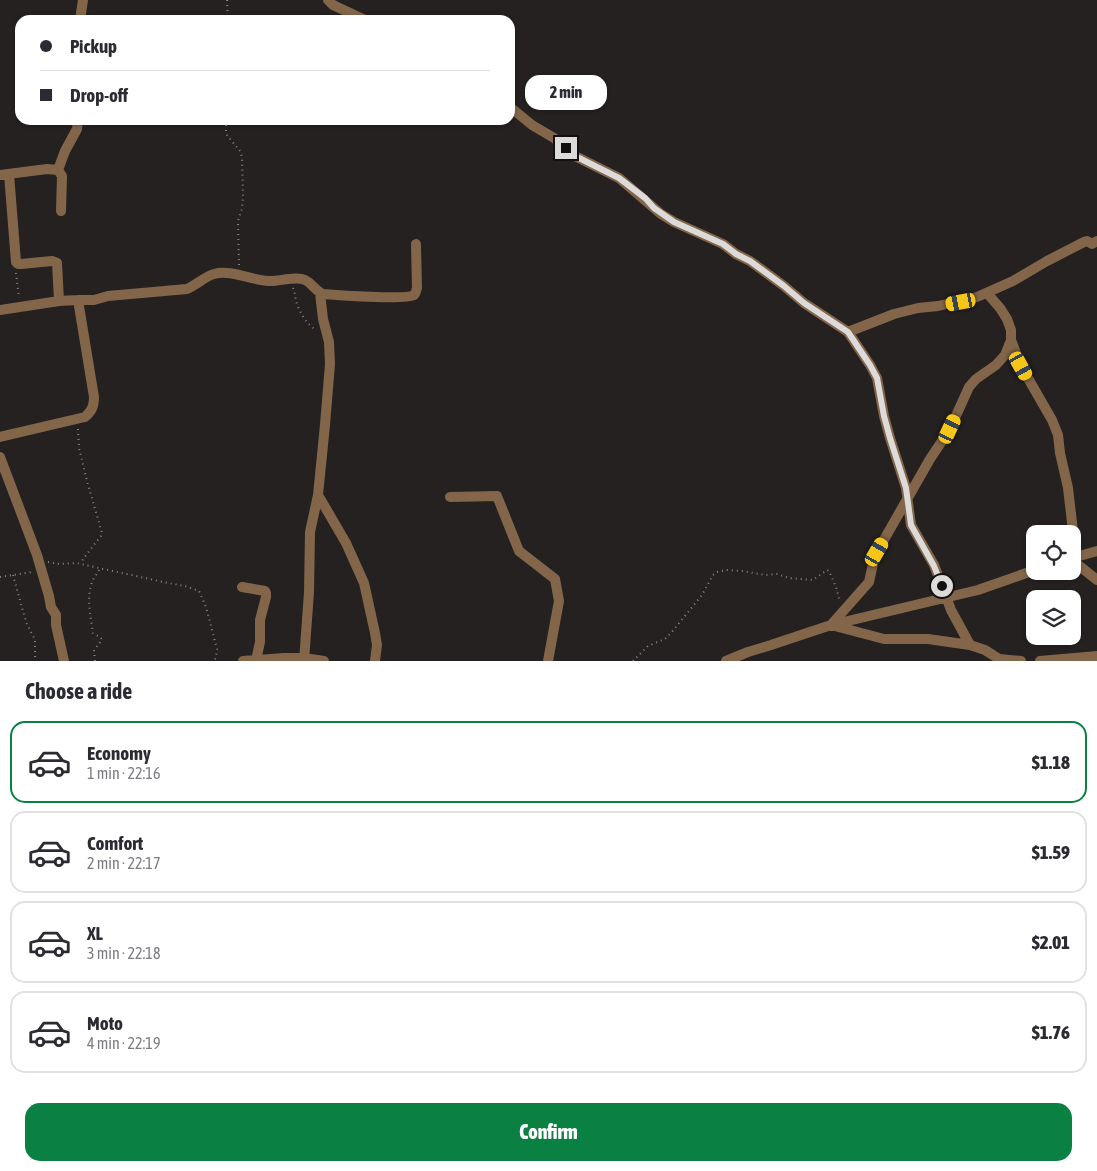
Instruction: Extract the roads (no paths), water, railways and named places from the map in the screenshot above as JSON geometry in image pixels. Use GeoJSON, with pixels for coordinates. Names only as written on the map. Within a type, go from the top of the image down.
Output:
{"type":"FeatureCollection","features":[{"type":"Feature","properties":{"kind":"street"},"geometry":{"type":"LineString","coordinates":[[81,15],[83,0]]}},
{"type":"Feature","properties":{"kind":"street"},"geometry":{"type":"LineString","coordinates":[[328,0],[333,5],[354,15]]}},
{"type":"Feature","properties":{"kind":"street"},"geometry":{"type":"LineString","coordinates":[[515,111],[532,125],[554,138],[575,156],[619,178],[674,222],[723,244],[736,254],[750,261],[804,303],[848,332],[877,378],[884,416],[905,482],[911,525],[934,566],[956,621],[970,645]]}},
{"type":"Feature","properties":{"kind":"street"},"geometry":{"type":"LineString","coordinates":[[58,170],[77,125]]}},
{"type":"Feature","properties":{"kind":"street"},"geometry":{"type":"LineString","coordinates":[[58,170],[47,169],[4,175],[16,262],[18,264],[56,262],[59,301]]}},
{"type":"Feature","properties":{"kind":"street"},"geometry":{"type":"LineString","coordinates":[[58,170],[62,176],[61,211]]}},
{"type":"Feature","properties":{"kind":"street"},"geometry":{"type":"LineString","coordinates":[[848,332],[894,314],[968,300],[1013,281],[1086,241],[1092,244],[1097,241]]}},
{"type":"Feature","properties":{"kind":"street"},"geometry":{"type":"LineString","coordinates":[[0,310],[59,301],[94,300],[108,296],[187,289],[214,274],[227,273],[265,280],[306,280],[320,293],[327,294],[402,297],[413,295],[418,288],[416,244]]}},
{"type":"Feature","properties":{"kind":"street"},"geometry":{"type":"LineString","coordinates":[[304,660],[310,532],[318,495],[330,351],[320,293]]}},
{"type":"Feature","properties":{"kind":"street"},"geometry":{"type":"LineString","coordinates":[[987,293],[995,301],[1007,320],[1011,340],[1021,366],[1055,426],[1068,488],[1071,525]]}},
{"type":"Feature","properties":{"kind":"street"},"geometry":{"type":"LineString","coordinates":[[0,436],[85,417],[91,411],[94,397],[78,300]]}},
{"type":"Feature","properties":{"kind":"street"},"geometry":{"type":"LineString","coordinates":[[831,625],[869,582],[872,564],[877,552],[930,459],[950,429],[968,387],[976,379],[996,366],[1004,356],[1011,340]]}},
{"type":"Feature","properties":{"kind":"street"},"geometry":{"type":"LineString","coordinates":[[0,456],[39,564],[51,607],[56,615],[56,625],[64,661]]}},
{"type":"Feature","properties":{"kind":"street"},"geometry":{"type":"LineString","coordinates":[[318,495],[346,543],[364,583],[375,633],[375,661]]}},
{"type":"Feature","properties":{"kind":"street"},"geometry":{"type":"LineString","coordinates":[[450,497],[497,496],[519,551],[556,579],[559,601],[548,661]]}},
{"type":"Feature","properties":{"kind":"street"},"geometry":{"type":"LineString","coordinates":[[1081,556],[1097,551]]}},
{"type":"Feature","properties":{"kind":"street"},"geometry":{"type":"LineString","coordinates":[[1081,565],[1097,580]]}},
{"type":"Feature","properties":{"kind":"street"},"geometry":{"type":"LineString","coordinates":[[726,661],[831,625],[946,598],[997,584],[1026,573]]}},
{"type":"Feature","properties":{"kind":"street"},"geometry":{"type":"LineString","coordinates":[[242,587],[266,593],[260,620],[260,642],[256,660]]}},
{"type":"Feature","properties":{"kind":"street"},"geometry":{"type":"LineString","coordinates":[[831,625],[884,639],[928,639],[970,645],[992,654],[999,660],[1021,661]]}},
{"type":"Feature","properties":{"kind":"street"},"geometry":{"type":"LineString","coordinates":[[1040,661],[1097,656]]}},
{"type":"Feature","properties":{"kind":"street"},"geometry":{"type":"LineString","coordinates":[[243,661],[284,658],[324,661]]}}]}
